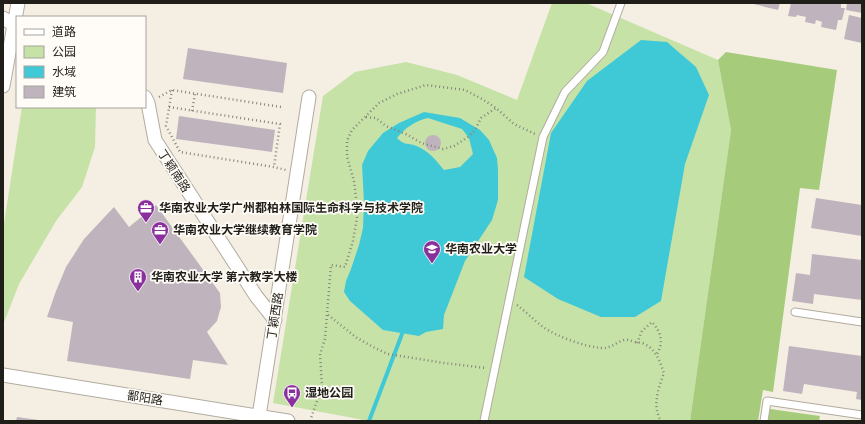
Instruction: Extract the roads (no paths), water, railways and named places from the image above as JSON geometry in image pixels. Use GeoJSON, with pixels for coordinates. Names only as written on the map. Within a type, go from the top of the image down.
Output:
{"type":"FeatureCollection","features":[{"type":"Feature","properties":{"kind":"street"},"geometry":{"type":"LineString","coordinates":[[3,86],[9,24],[18,3]]}},
{"type":"Feature","properties":{"kind":"street","name":"丁颖西路"},"geometry":{"type":"LineString","coordinates":[[259,416],[309,97]]}},
{"type":"Feature","properties":{"kind":"street","name":"丁颖南路"},"geometry":{"type":"LineString","coordinates":[[146,99],[155,140],[256,296],[275,320]]}},
{"type":"Feature","properties":{"kind":"street","name":"鄱阳路"},"geometry":{"type":"LineString","coordinates":[[3,375],[288,421]]}},
{"type":"Feature","properties":{"kind":"lane"},"geometry":{"type":"LineString","coordinates":[[484,421],[543,137],[565,92],[603,52],[621,3]]}},
{"type":"Feature","properties":{"kind":"lane"},"geometry":{"type":"LineString","coordinates":[[795,312],[862,322]]}},
{"type":"Feature","properties":{"kind":"lane"},"geometry":{"type":"LineString","coordinates":[[764,421],[767,401],[862,415]]}},
{"type":"Feature","properties":{"kind":"water"},"geometry":{"type":"Polygon","coordinates":[[[641,40],[667,42],[696,67],[709,95],[685,164],[661,301],[635,317],[601,317],[558,299],[524,277],[551,133],[587,81],[641,40]]]}},
{"type":"Feature","properties":{"kind":"water"},"geometry":{"type":"Polygon","coordinates":[[[424,112],[460,118],[480,130],[489,140],[497,158],[498,200],[492,220],[465,261],[444,315],[443,329],[426,332],[419,336],[383,330],[350,301],[344,292],[346,281],[359,245],[363,228],[364,203],[362,165],[368,151],[383,133],[399,123],[424,112]],[[428,118],[411,125],[397,138],[403,143],[414,145],[423,149],[444,170],[460,167],[473,154],[469,138],[462,129],[428,118]]]}},
{"type":"Feature","properties":{"kind":"waterway"},"geometry":{"type":"LineString","coordinates":[[369,421],[402,334]]}},
{"type":"Feature","properties":{"kind":"place","name":"华南农业大学广州都柏林国际生命科学与技术学院"},"geometry":{"type":"Point","coordinates":[146,223]}},
{"type":"Feature","properties":{"kind":"place","name":"华南农业大学继续教育学院"},"geometry":{"type":"Point","coordinates":[160,245]}},
{"type":"Feature","properties":{"kind":"place","name":"华南农业大学"},"geometry":{"type":"Point","coordinates":[432,264]}},
{"type":"Feature","properties":{"kind":"place","name":"华南农业大学 第六教学大楼"},"geometry":{"type":"Point","coordinates":[138,292]}},
{"type":"Feature","properties":{"kind":"place","name":"湿地公园"},"geometry":{"type":"Point","coordinates":[292,408]}}]}
